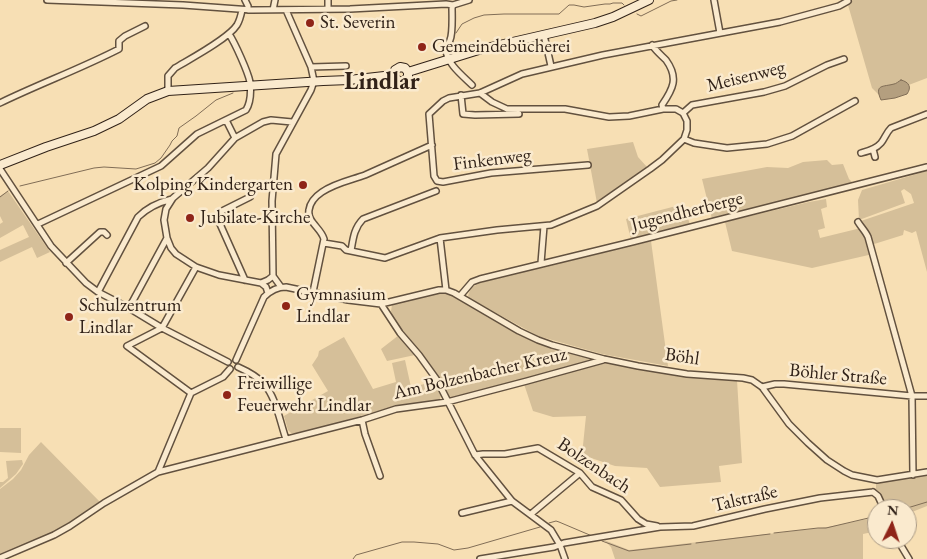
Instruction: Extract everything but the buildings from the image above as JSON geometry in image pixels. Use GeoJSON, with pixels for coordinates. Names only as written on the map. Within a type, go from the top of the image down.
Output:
{"type":"FeatureCollection","features":[{"type":"Feature","properties":{"kind":"main road"},"geometry":{"type":"LineString","coordinates":[[408,72],[482,50],[595,24],[649,0]]}},
{"type":"Feature","properties":{"kind":"main road"},"geometry":{"type":"LineString","coordinates":[[393,75],[395,70],[400,67],[405,68],[408,72]]}},
{"type":"Feature","properties":{"kind":"main road"},"geometry":{"type":"LineString","coordinates":[[393,75],[398,81],[403,82],[408,77],[408,72]]}},
{"type":"Feature","properties":{"kind":"main road"},"geometry":{"type":"LineString","coordinates":[[0,167],[46,147],[94,131],[119,119],[147,99],[168,91],[372,78],[393,75]]}},
{"type":"Feature","properties":{"kind":"street"},"geometry":{"type":"LineString","coordinates":[[47,0],[185,2],[245,10],[350,8],[402,3],[453,5],[469,0]]}},
{"type":"Feature","properties":{"kind":"street"},"geometry":{"type":"LineString","coordinates":[[168,91],[168,76],[175,68],[229,34],[238,24],[241,15],[248,6],[245,0]]}},
{"type":"Feature","properties":{"kind":"street"},"geometry":{"type":"LineString","coordinates":[[274,10],[275,0]]}},
{"type":"Feature","properties":{"kind":"street"},"geometry":{"type":"LineString","coordinates":[[328,0],[328,8]]}},
{"type":"Feature","properties":{"kind":"street"},"geometry":{"type":"LineString","coordinates":[[714,0],[720,33]]}},
{"type":"Feature","properties":{"kind":"street"},"geometry":{"type":"LineString","coordinates":[[313,292],[324,243],[322,233],[309,217],[308,211],[315,198],[327,189],[432,145],[429,114],[443,101],[460,95],[480,93],[522,74],[551,66],[652,45],[780,22],[839,6],[848,1]]}},
{"type":"Feature","properties":{"kind":"street"},"geometry":{"type":"LineString","coordinates":[[453,5],[451,39],[447,44],[446,50],[449,59],[472,85]]}},
{"type":"Feature","properties":{"kind":"street"},"geometry":{"type":"LineString","coordinates":[[281,287],[273,276],[272,201],[276,154],[314,81],[311,67],[286,10]]}},
{"type":"Feature","properties":{"kind":"street"},"geometry":{"type":"LineString","coordinates":[[0,103],[119,49],[119,41],[146,26]]}},
{"type":"Feature","properties":{"kind":"street"},"geometry":{"type":"LineString","coordinates":[[38,224],[161,166],[198,134],[246,110],[249,105],[250,80],[229,34]]}},
{"type":"Feature","properties":{"kind":"street"},"geometry":{"type":"LineString","coordinates":[[544,35],[551,66]]}},
{"type":"Feature","properties":{"kind":"street"},"geometry":{"type":"LineString","coordinates":[[652,45],[666,60],[673,76],[671,91],[662,104],[663,110]]}},
{"type":"Feature","properties":{"kind":"street","name":"Meisenweg"},"geometry":{"type":"LineString","coordinates":[[683,113],[692,105],[764,92],[784,86],[827,65],[844,59]]}},
{"type":"Feature","properties":{"kind":"street"},"geometry":{"type":"LineString","coordinates":[[311,67],[346,66]]}},
{"type":"Feature","properties":{"kind":"street"},"geometry":{"type":"LineString","coordinates":[[324,243],[342,246],[346,250],[385,258],[440,238],[551,225],[597,206],[650,169],[684,139],[687,130],[683,113],[676,109],[609,117],[565,109],[507,109],[492,102],[480,93]]}},
{"type":"Feature","properties":{"kind":"street"},"geometry":{"type":"LineString","coordinates":[[460,95],[463,114],[519,114]]}},
{"type":"Feature","properties":{"kind":"street"},"geometry":{"type":"LineString","coordinates":[[684,139],[694,143],[727,148],[767,144],[792,136],[855,101]]}},
{"type":"Feature","properties":{"kind":"street"},"geometry":{"type":"LineString","coordinates":[[861,153],[873,149],[881,143],[887,131],[891,128],[927,114]]}},
{"type":"Feature","properties":{"kind":"street"},"geometry":{"type":"LineString","coordinates":[[226,120],[235,138]]}},
{"type":"Feature","properties":{"kind":"street"},"geometry":{"type":"LineString","coordinates":[[271,291],[261,283],[220,275],[196,267],[176,254],[167,238],[164,220],[166,208],[173,198],[208,168],[235,138],[270,120],[292,122]]}},
{"type":"Feature","properties":{"kind":"street","name":"Finkenweg"},"geometry":{"type":"LineString","coordinates":[[432,145],[434,176],[437,181],[443,182],[491,173],[588,165]]}},
{"type":"Feature","properties":{"kind":"street"},"geometry":{"type":"LineString","coordinates":[[873,149],[875,157]]}},
{"type":"Feature","properties":{"kind":"street"},"geometry":{"type":"LineString","coordinates":[[0,167],[51,246],[86,283],[98,292],[162,328],[228,362]]}},
{"type":"Feature","properties":{"kind":"street","name":"Jugendherberge"},"geometry":{"type":"LineString","coordinates":[[460,296],[472,282],[480,279],[927,167]]}},
{"type":"Feature","properties":{"kind":"street"},"geometry":{"type":"LineString","coordinates":[[351,251],[354,231],[363,219],[436,192]]}},
{"type":"Feature","properties":{"kind":"street"},"geometry":{"type":"LineString","coordinates":[[245,280],[220,224],[220,215],[222,212],[250,197]]}},
{"type":"Feature","properties":{"kind":"street"},"geometry":{"type":"LineString","coordinates":[[98,292],[138,218],[144,211],[173,198]]}},
{"type":"Feature","properties":{"kind":"street","name":"Böhler Straße"},"geometry":{"type":"LineString","coordinates":[[858,222],[861,228],[868,234],[912,396]]}},
{"type":"Feature","properties":{"kind":"street"},"geometry":{"type":"LineString","coordinates":[[541,263],[544,226]]}},
{"type":"Feature","properties":{"kind":"street"},"geometry":{"type":"LineString","coordinates":[[66,262],[100,232],[104,232],[107,235]]}},
{"type":"Feature","properties":{"kind":"street"},"geometry":{"type":"LineString","coordinates":[[129,308],[167,238]]}},
{"type":"Feature","properties":{"kind":"street"},"geometry":{"type":"LineString","coordinates":[[238,367],[236,360],[264,297],[271,291],[281,287],[348,300],[381,304],[429,292],[446,290],[440,238]]}},
{"type":"Feature","properties":{"kind":"street"},"geometry":{"type":"LineString","coordinates":[[191,393],[127,346],[162,328],[196,267]]}},
{"type":"Feature","properties":{"kind":"street"},"geometry":{"type":"LineString","coordinates":[[261,283],[273,276]]}},
{"type":"Feature","properties":{"kind":"street","name":"Böhl"},"geometry":{"type":"LineString","coordinates":[[446,290],[460,296],[501,321],[552,345],[604,359],[687,374],[743,378],[752,380],[762,387]]}},
{"type":"Feature","properties":{"kind":"street"},"geometry":{"type":"LineString","coordinates":[[381,304],[400,333],[437,380],[475,455],[512,501],[551,530],[560,545],[565,559]]}},
{"type":"Feature","properties":{"kind":"street"},"geometry":{"type":"LineString","coordinates":[[228,362],[230,359],[236,360]]}},
{"type":"Feature","properties":{"kind":"street","name":"Am Bolzenbacher Kreuz"},"geometry":{"type":"LineString","coordinates":[[0,558],[54,535],[158,472],[362,420],[396,409],[447,402],[527,382],[604,359]]}},
{"type":"Feature","properties":{"kind":"street"},"geometry":{"type":"LineString","coordinates":[[228,362],[227,365],[230,369]]}},
{"type":"Feature","properties":{"kind":"street"},"geometry":{"type":"LineString","coordinates":[[158,472],[191,393],[223,377],[230,369],[238,367],[254,374],[266,385],[286,439]]}},
{"type":"Feature","properties":{"kind":"street","name":"Böhler Straße"},"geometry":{"type":"LineString","coordinates":[[762,387],[784,384],[927,396]]}},
{"type":"Feature","properties":{"kind":"street"},"geometry":{"type":"LineString","coordinates":[[762,387],[789,424],[827,460],[844,471],[852,475],[874,480],[927,472]]}},
{"type":"Feature","properties":{"kind":"street"},"geometry":{"type":"LineString","coordinates":[[912,396],[914,475]]}},
{"type":"Feature","properties":{"kind":"street"},"geometry":{"type":"LineString","coordinates":[[362,420],[380,476]]}},
{"type":"Feature","properties":{"kind":"street","name":"Bolzenbach"},"geometry":{"type":"LineString","coordinates":[[475,455],[505,454],[538,448],[580,473],[592,488],[621,500],[638,519],[646,524],[660,527]]}},
{"type":"Feature","properties":{"kind":"street"},"geometry":{"type":"LineString","coordinates":[[531,514],[580,473]]}},
{"type":"Feature","properties":{"kind":"street"},"geometry":{"type":"LineString","coordinates":[[874,480],[873,492],[879,499]]}},
{"type":"Feature","properties":{"kind":"street","name":"Talstraße"},"geometry":{"type":"LineString","coordinates":[[480,559],[660,527],[693,526],[764,509],[873,492]]}},
{"type":"Feature","properties":{"kind":"street"},"geometry":{"type":"LineString","coordinates":[[462,513],[512,501]]}},
{"type":"Feature","properties":{"kind":"shaded area"},"geometry":{"type":"Polygon","coordinates":[[[853,0],[927,0],[927,78],[880,96],[872,88],[848,5],[848,2],[853,0]]]}},
{"type":"Feature","properties":{"kind":"shaded area"},"geometry":{"type":"Polygon","coordinates":[[[901,80],[909,85],[907,94],[881,100],[879,89],[881,87],[895,84],[901,80]]]}},
{"type":"Feature","properties":{"kind":"shaded area"},"geometry":{"type":"Polygon","coordinates":[[[633,142],[638,157],[647,167],[597,203],[587,149],[633,142]]]}},
{"type":"Feature","properties":{"kind":"shaded area"},"geometry":{"type":"Polygon","coordinates":[[[827,160],[832,165],[843,164],[849,179],[853,183],[712,219],[702,179],[767,167],[788,168],[803,162],[827,160]]]}},
{"type":"Feature","properties":{"kind":"shaded area"},"geometry":{"type":"Polygon","coordinates":[[[927,171],[927,272],[916,231],[912,233],[904,230],[903,235],[871,245],[873,254],[812,268],[732,251],[725,222],[826,199],[827,207],[821,209],[825,228],[818,230],[820,238],[861,228],[858,222],[914,203],[911,194],[904,189],[901,191],[905,203],[859,220],[858,200],[862,190],[927,171]]]}},
{"type":"Feature","properties":{"kind":"shaded area"},"geometry":{"type":"Polygon","coordinates":[[[8,191],[50,252],[37,258],[32,247],[0,262],[0,250],[29,237],[23,225],[0,238],[0,224],[3,222],[0,216],[0,196],[8,191]]]}},
{"type":"Feature","properties":{"kind":"shaded area"},"geometry":{"type":"Polygon","coordinates":[[[684,204],[690,225],[631,240],[626,219],[684,204]]]}},
{"type":"Feature","properties":{"kind":"shaded area"},"geometry":{"type":"Polygon","coordinates":[[[651,241],[668,366],[602,354],[538,336],[468,296],[473,287],[483,282],[651,241]]]}},
{"type":"Feature","properties":{"kind":"shaded area"},"geometry":{"type":"Polygon","coordinates":[[[439,292],[451,294],[534,341],[593,358],[591,361],[493,389],[450,398],[427,361],[393,318],[391,311],[392,305],[397,302],[439,292]]]}},
{"type":"Feature","properties":{"kind":"shaded area"},"geometry":{"type":"Polygon","coordinates":[[[399,335],[415,355],[387,361],[381,349],[399,335]]]}},
{"type":"Feature","properties":{"kind":"shaded area"},"geometry":{"type":"Polygon","coordinates":[[[344,337],[373,389],[396,382],[392,363],[405,360],[411,387],[434,382],[441,395],[440,399],[426,403],[395,406],[323,427],[291,433],[288,430],[284,416],[328,391],[312,365],[319,351],[344,337]]]}},
{"type":"Feature","properties":{"kind":"shaded area"},"geometry":{"type":"Polygon","coordinates":[[[603,361],[703,377],[737,380],[742,463],[719,466],[721,482],[660,487],[647,468],[615,466],[582,455],[586,416],[553,417],[533,411],[524,384],[603,361]]]}},
{"type":"Feature","properties":{"kind":"shaded area"},"geometry":{"type":"Polygon","coordinates":[[[0,428],[21,428],[21,453],[0,452],[0,428]]]}},
{"type":"Feature","properties":{"kind":"shaded area"},"geometry":{"type":"Polygon","coordinates":[[[41,442],[101,503],[61,528],[0,556],[0,489],[21,470],[29,455],[41,442]]]}},
{"type":"Feature","properties":{"kind":"shaded area"},"geometry":{"type":"Polygon","coordinates":[[[22,460],[23,464],[16,474],[0,488],[0,482],[8,478],[6,461],[22,460]]]}},
{"type":"Feature","properties":{"kind":"shaded area"},"geometry":{"type":"Polygon","coordinates":[[[927,474],[927,506],[917,510],[917,499],[883,499],[876,491],[876,482],[927,474]]]}},
{"type":"Feature","properties":{"kind":"shaded area"},"geometry":{"type":"Polygon","coordinates":[[[867,519],[867,533],[863,534],[863,559],[615,559],[611,547],[604,540],[629,550],[828,527],[867,519]]]}},
{"type":"Feature","properties":{"kind":"waterway"},"geometry":{"type":"LineString","coordinates":[[637,14],[641,16],[671,1],[677,0]]}},
{"type":"Feature","properties":{"kind":"waterway"},"geometry":{"type":"LineString","coordinates":[[456,33],[462,24],[484,15],[559,14],[569,5],[584,7],[613,3],[622,3],[624,5]]}},
{"type":"Feature","properties":{"kind":"waterway"},"geometry":{"type":"LineString","coordinates":[[20,186],[94,168],[136,169],[155,163],[177,136],[179,128],[216,100],[233,93]]}},
{"type":"Feature","properties":{"kind":"waterway"},"geometry":{"type":"LineString","coordinates":[[0,197],[8,191]]}},
{"type":"Feature","properties":{"kind":"waterway"},"geometry":{"type":"LineString","coordinates":[[917,505],[927,502]]}},
{"type":"Feature","properties":{"kind":"waterway"},"geometry":{"type":"LineString","coordinates":[[774,533],[826,528],[867,518]]}},
{"type":"Feature","properties":{"kind":"waterway"},"geometry":{"type":"LineString","coordinates":[[549,523],[556,521],[592,536]]}},
{"type":"Feature","properties":{"kind":"waterway"},"geometry":{"type":"LineString","coordinates":[[353,559],[356,555],[402,542],[438,544],[454,550],[468,548],[540,527]]}},
{"type":"Feature","properties":{"kind":"waterway"},"geometry":{"type":"LineString","coordinates":[[696,543],[770,534]]}},
{"type":"Feature","properties":{"kind":"waterway"},"geometry":{"type":"LineString","coordinates":[[602,541],[629,551],[691,544]]}},
{"type":"Feature","properties":{"kind":"place","name":"St. Severin"},"geometry":{"type":"Point","coordinates":[310,23]}},
{"type":"Feature","properties":{"kind":"place","name":"Gemeindebücherei"},"geometry":{"type":"Point","coordinates":[422,47]}},
{"type":"Feature","properties":{"kind":"place","name":"Kolping Kindergarten"},"geometry":{"type":"Point","coordinates":[303,185]}},
{"type":"Feature","properties":{"kind":"place","name":"Jubilate-Kirche"},"geometry":{"type":"Point","coordinates":[190,218]}},
{"type":"Feature","properties":{"kind":"place","name":"Gymnasium Lindlar"},"geometry":{"type":"Point","coordinates":[286,306]}},
{"type":"Feature","properties":{"kind":"place","name":"Schulzentrum Lindlar"},"geometry":{"type":"Point","coordinates":[69,317]}},
{"type":"Feature","properties":{"kind":"place","name":"Freiwillige Feuerwehr Lindlar"},"geometry":{"type":"Point","coordinates":[227,395]}},
{"type":"Feature","properties":{"kind":"district","name":"Lindlar"},"geometry":{"type":"Point","coordinates":[382,82]}}]}
